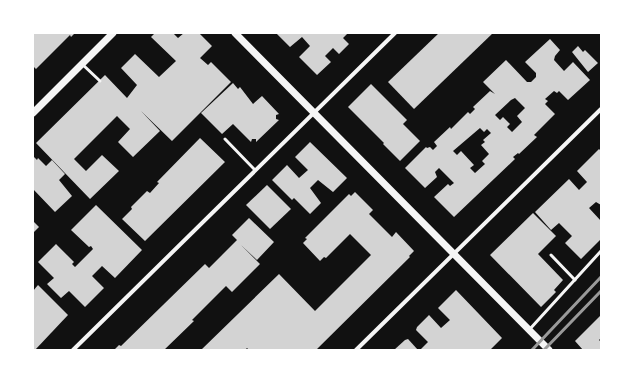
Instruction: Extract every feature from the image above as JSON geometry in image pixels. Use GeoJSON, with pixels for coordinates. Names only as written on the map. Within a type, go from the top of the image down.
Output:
{"type":"FeatureCollection","features":[{"type":"Feature","properties":{"kind":"street"},"geometry":{"type":"LineString","coordinates":[[33,113],[113,33]]}},
{"type":"Feature","properties":{"kind":"street"},"geometry":{"type":"LineString","coordinates":[[235,33],[549,350]]}},
{"type":"Feature","properties":{"kind":"street"},"geometry":{"type":"LineString","coordinates":[[72,350],[394,33]]}},
{"type":"Feature","properties":{"kind":"street"},"geometry":{"type":"LineString","coordinates":[[356,350],[601,109]]}},
{"type":"Feature","properties":{"kind":"lane"},"geometry":{"type":"LineString","coordinates":[[82,64],[100,81]]}},
{"type":"Feature","properties":{"kind":"lane"},"geometry":{"type":"LineString","coordinates":[[225,139],[255,170]]}},
{"type":"Feature","properties":{"kind":"lane"},"geometry":{"type":"LineString","coordinates":[[529,330],[601,251]]}},
{"type":"Feature","properties":{"kind":"lane"},"geometry":{"type":"LineString","coordinates":[[550,255],[575,280]]}},
{"type":"Feature","properties":{"kind":"building"},"geometry":{"type":"Polygon","coordinates":[[[33,33],[75,33],[71,37],[70,35],[36,69],[33,66],[33,33]]]}},
{"type":"Feature","properties":{"kind":"building"},"geometry":{"type":"Polygon","coordinates":[[[155,33],[173,33],[178,38],[184,33],[199,33],[212,46],[200,58],[208,65],[211,62],[231,82],[172,141],[141,111],[160,131],[133,157],[118,142],[130,129],[117,116],[74,159],[86,171],[102,155],[119,171],[90,199],[36,143],[105,75],[127,98],[137,85],[121,68],[135,54],[159,77],[176,61],[151,37],[155,33]]]}},
{"type":"Feature","properties":{"kind":"building"},"geometry":{"type":"Polygon","coordinates":[[[276,33],[348,33],[343,38],[349,44],[339,54],[333,48],[325,56],[331,62],[317,75],[299,57],[310,46],[302,37],[290,47],[276,33]]]}},
{"type":"Feature","properties":{"kind":"building"},"geometry":{"type":"Polygon","coordinates":[[[439,33],[493,33],[414,109],[388,82],[439,33]]]}},
{"type":"Feature","properties":{"kind":"building"},"geometry":{"type":"Polygon","coordinates":[[[550,39],[560,50],[555,56],[554,60],[564,71],[573,62],[590,80],[568,100],[559,91],[557,93],[554,91],[545,99],[548,101],[545,104],[555,114],[534,135],[537,137],[519,154],[518,153],[513,157],[515,159],[454,217],[434,197],[448,184],[450,186],[454,183],[439,168],[435,172],[437,177],[425,188],[405,168],[426,147],[430,147],[433,150],[437,146],[434,142],[450,127],[451,129],[468,112],[470,114],[475,109],[473,107],[490,91],[495,94],[483,82],[506,60],[527,82],[531,82],[536,77],[536,73],[525,62],[550,39]],[[515,98],[495,115],[500,120],[503,117],[510,124],[507,127],[512,132],[522,122],[517,116],[525,108],[515,98]],[[480,128],[453,151],[457,155],[461,151],[474,165],[470,168],[475,173],[485,164],[482,161],[489,154],[481,145],[485,142],[483,140],[491,133],[487,129],[484,132],[480,128]]]}},
{"type":"Feature","properties":{"kind":"building"},"geometry":{"type":"Polygon","coordinates":[[[578,46],[583,52],[585,50],[598,63],[588,72],[572,52],[578,46]]]}},
{"type":"Feature","properties":{"kind":"building"},"geometry":{"type":"Polygon","coordinates":[[[233,83],[238,89],[240,87],[253,104],[262,96],[279,114],[276,115],[276,119],[279,120],[256,142],[256,139],[252,139],[251,142],[233,124],[222,134],[201,113],[233,83]]]}},
{"type":"Feature","properties":{"kind":"building"},"geometry":{"type":"Polygon","coordinates":[[[371,84],[407,120],[403,124],[420,141],[400,161],[348,107],[371,84]]]}},
{"type":"Feature","properties":{"kind":"building"},"geometry":{"type":"Polygon","coordinates":[[[200,138],[225,162],[145,241],[122,219],[132,209],[131,207],[147,191],[150,193],[159,183],[157,182],[200,138]]]}},
{"type":"Feature","properties":{"kind":"building"},"geometry":{"type":"Polygon","coordinates":[[[310,142],[347,178],[333,192],[318,180],[310,188],[321,203],[310,214],[294,198],[292,200],[272,180],[287,165],[299,178],[308,170],[295,157],[310,142]]]}},
{"type":"Feature","properties":{"kind":"building"},"geometry":{"type":"Polygon","coordinates":[[[599,149],[601,151],[601,205],[596,202],[589,208],[601,221],[601,239],[581,259],[565,243],[572,236],[559,223],[551,230],[535,212],[569,179],[579,190],[587,182],[577,171],[599,149]]]}},
{"type":"Feature","properties":{"kind":"building"},"geometry":{"type":"Polygon","coordinates":[[[33,156],[37,160],[38,158],[46,166],[52,160],[65,174],[59,180],[72,196],[55,212],[33,189],[33,156]]]}},
{"type":"Feature","properties":{"kind":"building"},"geometry":{"type":"Polygon","coordinates":[[[267,185],[291,209],[270,229],[246,205],[267,185]]]}},
{"type":"Feature","properties":{"kind":"building"},"geometry":{"type":"Polygon","coordinates":[[[355,192],[373,210],[369,214],[392,237],[396,232],[414,251],[409,256],[410,257],[316,350],[249,350],[247,348],[245,350],[201,350],[279,274],[315,311],[371,255],[350,234],[326,258],[324,257],[320,261],[303,243],[307,239],[305,238],[349,194],[351,196],[355,192]]]}},
{"type":"Feature","properties":{"kind":"building"},"geometry":{"type":"Polygon","coordinates":[[[96,205],[142,250],[115,278],[102,266],[92,276],[104,288],[85,307],[69,291],[61,298],[47,284],[54,278],[38,262],[56,244],[74,262],[72,264],[75,267],[93,249],[71,230],[96,205]]]}},
{"type":"Feature","properties":{"kind":"building"},"geometry":{"type":"Polygon","coordinates":[[[533,213],[556,236],[538,254],[563,280],[554,290],[556,292],[541,307],[490,255],[533,213]]]}},
{"type":"Feature","properties":{"kind":"building"},"geometry":{"type":"Polygon","coordinates":[[[249,218],[274,242],[257,260],[241,245],[260,264],[232,292],[226,286],[192,320],[194,321],[164,350],[114,350],[119,345],[121,346],[205,264],[209,268],[237,240],[232,235],[249,218]]]}},
{"type":"Feature","properties":{"kind":"building"},"geometry":{"type":"Polygon","coordinates":[[[33,221],[39,227],[33,233],[33,221]]]}},
{"type":"Feature","properties":{"kind":"building"},"geometry":{"type":"Polygon","coordinates":[[[38,285],[68,315],[35,350],[33,350],[33,291],[38,285]]]}},
{"type":"Feature","properties":{"kind":"building"},"geometry":{"type":"Polygon","coordinates":[[[456,290],[502,338],[490,350],[420,350],[428,342],[416,330],[417,327],[429,315],[441,328],[450,320],[438,308],[456,290]]]}},
{"type":"Feature","properties":{"kind":"building"},"geometry":{"type":"Polygon","coordinates":[[[601,315],[601,338],[599,340],[601,342],[601,350],[583,350],[575,341],[601,315]]]}},
{"type":"Feature","properties":{"kind":"building"},"geometry":{"type":"Polygon","coordinates":[[[408,339],[418,350],[394,350],[405,340],[408,339]]]}},
{"type":"Feature","properties":{"kind":"railway"},"geometry":{"type":"LineString","coordinates":[[532,350],[601,277]]}},
{"type":"Feature","properties":{"kind":"railway"},"geometry":{"type":"LineString","coordinates":[[544,350],[601,291]]}}]}
